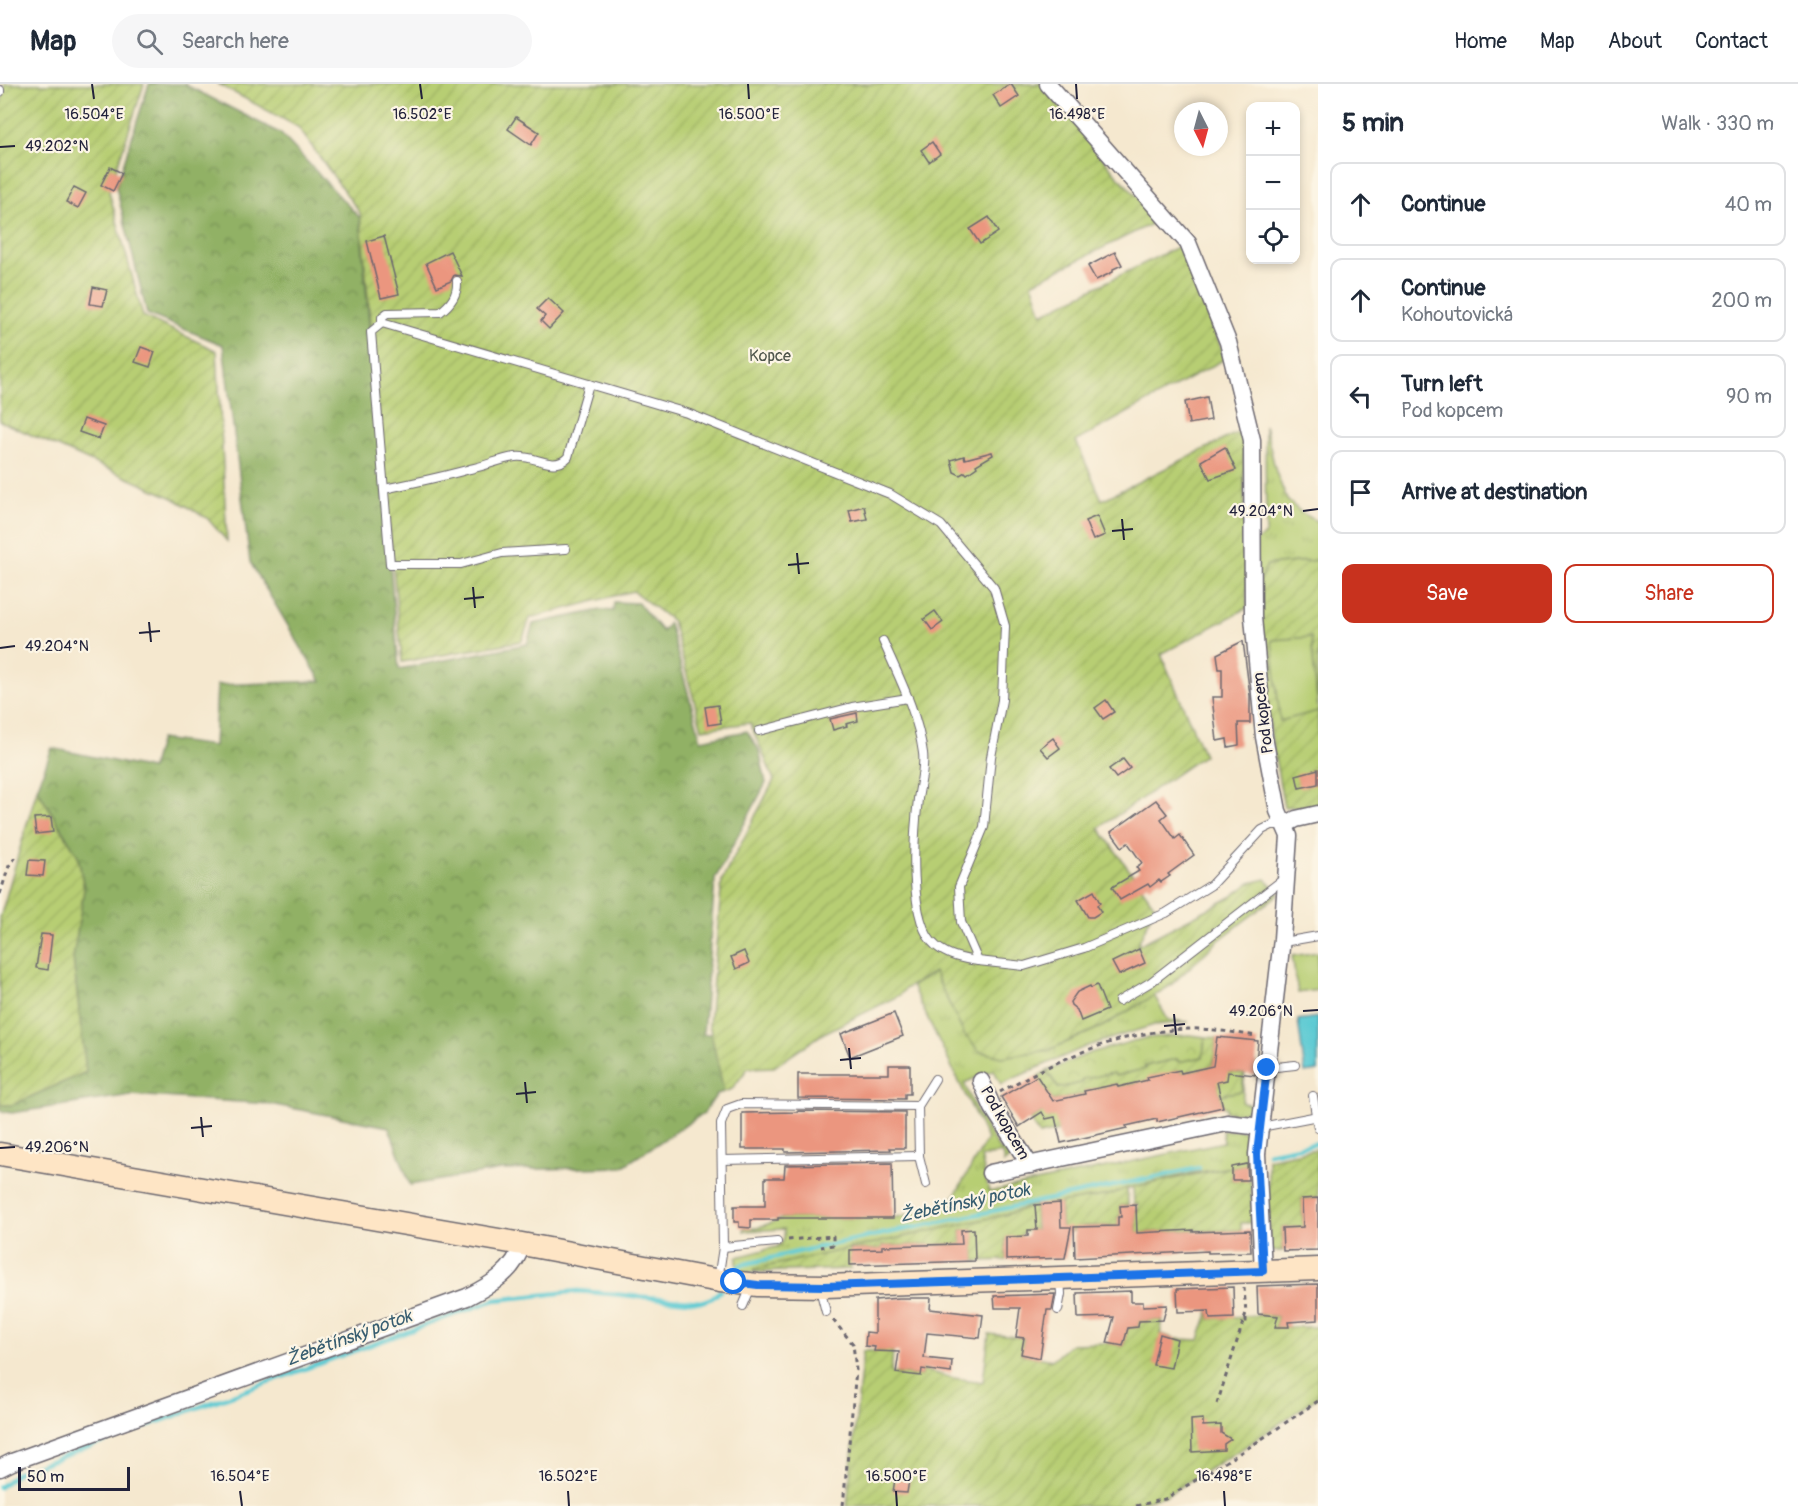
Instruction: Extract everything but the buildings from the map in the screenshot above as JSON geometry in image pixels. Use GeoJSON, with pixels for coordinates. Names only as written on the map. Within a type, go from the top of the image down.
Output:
{"type":"FeatureCollection","features":[{"type":"Feature","properties":{"kind":"street","name":"Pod kopcem"},"geometry":{"type":"LineString","coordinates":[[1048,84],[1188,243],[1228,342],[1252,440],[1253,617],[1264,737],[1278,811],[1289,836],[1282,939],[1257,1154],[1253,1271]]}},
{"type":"Feature","properties":{"kind":"street"},"geometry":{"type":"LineString","coordinates":[[1285,825],[1296,819],[1318,814]]}},
{"type":"Feature","properties":{"kind":"street","name":"Pod kopcem"},"geometry":{"type":"LineString","coordinates":[[981,1081],[993,1108],[1030,1165]]}},
{"type":"Feature","properties":{"kind":"street","name":"Pod kopcem"},"geometry":{"type":"LineString","coordinates":[[990,1173],[1227,1123],[1261,1126]]}},
{"type":"Feature","properties":{"kind":"street"},"geometry":{"type":"LineString","coordinates":[[0,1154],[731,1282],[822,1286],[1318,1269]]}},
{"type":"Feature","properties":{"kind":"street"},"geometry":{"type":"LineString","coordinates":[[0,1468],[467,1297],[489,1285],[511,1267],[520,1253],[522,1244]]}},
{"type":"Feature","properties":{"kind":"lane"},"geometry":{"type":"LineString","coordinates":[[382,323],[382,317],[387,313],[440,312],[454,299],[458,290],[457,281]]}},
{"type":"Feature","properties":{"kind":"lane"},"geometry":{"type":"LineString","coordinates":[[382,323],[687,413],[890,494],[941,525],[994,588],[1005,626],[1002,700],[991,757],[984,827],[959,887],[961,922],[978,961]]}},
{"type":"Feature","properties":{"kind":"lane"},"geometry":{"type":"LineString","coordinates":[[382,323],[371,332],[390,564],[461,564],[502,552],[566,549]]}},
{"type":"Feature","properties":{"kind":"lane"},"geometry":{"type":"LineString","coordinates":[[384,489],[443,477],[516,457],[534,458],[554,464],[562,463],[568,457],[589,384]]}},
{"type":"Feature","properties":{"kind":"lane"},"geometry":{"type":"LineString","coordinates":[[883,641],[914,713],[924,755],[918,803],[915,879],[919,916],[924,931],[935,946],[956,957],[1024,966],[1084,948],[1166,913],[1211,885],[1262,830],[1272,825],[1285,825]]}},
{"type":"Feature","properties":{"kind":"lane"},"geometry":{"type":"LineString","coordinates":[[759,731],[852,707],[908,698]]}},
{"type":"Feature","properties":{"kind":"lane"},"geometry":{"type":"LineString","coordinates":[[1119,1001],[1151,982],[1286,878]]}},
{"type":"Feature","properties":{"kind":"lane"},"geometry":{"type":"LineString","coordinates":[[1282,939],[1289,941],[1318,936]]}},
{"type":"Feature","properties":{"kind":"lane"},"geometry":{"type":"LineString","coordinates":[[1267,1068],[1295,1065]]}},
{"type":"Feature","properties":{"kind":"lane"},"geometry":{"type":"LineString","coordinates":[[926,1184],[919,1156],[918,1106],[935,1079]]}},
{"type":"Feature","properties":{"kind":"lane"},"geometry":{"type":"LineString","coordinates":[[1312,1096],[1318,1128]]}},
{"type":"Feature","properties":{"kind":"lane"},"geometry":{"type":"LineString","coordinates":[[743,1306],[731,1282],[723,1247],[721,1124],[728,1109],[741,1104],[918,1106]]}},
{"type":"Feature","properties":{"kind":"lane"},"geometry":{"type":"LineString","coordinates":[[1261,1126],[1317,1116]]}},
{"type":"Feature","properties":{"kind":"lane"},"geometry":{"type":"LineString","coordinates":[[722,1160],[919,1156]]}},
{"type":"Feature","properties":{"kind":"lane"},"geometry":{"type":"LineString","coordinates":[[723,1247],[777,1242]]}},
{"type":"Feature","properties":{"kind":"lane"},"geometry":{"type":"LineString","coordinates":[[1058,1310],[1061,1294],[1060,1278]]}},
{"type":"Feature","properties":{"kind":"lane"},"geometry":{"type":"LineString","coordinates":[[822,1286],[826,1312]]}},
{"type":"Feature","properties":{"kind":"path"},"geometry":{"type":"LineString","coordinates":[[0,894],[9,866],[18,854]]}},
{"type":"Feature","properties":{"kind":"path"},"geometry":{"type":"LineString","coordinates":[[988,1098],[1030,1075],[1088,1049],[1145,1033],[1190,1029],[1271,1037]]}},
{"type":"Feature","properties":{"kind":"path"},"geometry":{"type":"LineString","coordinates":[[777,1242],[833,1236],[833,1245],[821,1247]]}},
{"type":"Feature","properties":{"kind":"path"},"geometry":{"type":"LineString","coordinates":[[1217,1404],[1246,1313],[1253,1271]]}},
{"type":"Feature","properties":{"kind":"path"},"geometry":{"type":"LineString","coordinates":[[826,1312],[853,1344],[856,1370],[843,1506]]}},
{"type":"Feature","properties":{"kind":"path"},"geometry":{"type":"LineString","coordinates":[[1246,1313],[1246,1327]]}},
{"type":"Feature","properties":{"kind":"path"},"geometry":{"type":"LineString","coordinates":[[1136,1506],[1165,1499],[1318,1401]]}},
{"type":"Feature","properties":{"kind":"green space"},"geometry":{"type":"Polygon","coordinates":[[[5,84],[144,84],[109,192],[143,316],[217,351],[227,541],[207,518],[173,498],[0,421],[0,111],[5,84]]]}},
{"type":"Feature","properties":{"kind":"green space"},"geometry":{"type":"Polygon","coordinates":[[[149,84],[184,84],[280,133],[360,218],[399,669],[527,644],[533,624],[601,610],[613,611],[614,602],[638,603],[662,631],[669,623],[701,740],[747,731],[759,750],[766,783],[715,879],[703,1034],[712,1034],[724,1092],[717,1094],[704,1113],[622,1167],[501,1170],[410,1185],[389,1127],[270,1104],[131,1095],[12,1113],[0,1111],[0,1105],[12,1105],[86,1072],[73,958],[84,889],[78,856],[37,789],[52,748],[151,769],[160,739],[214,746],[217,685],[321,681],[250,562],[223,345],[147,314],[116,187],[149,84]]]}},
{"type":"Feature","properties":{"kind":"green space","name":"Kopce"},"geometry":{"type":"Polygon","coordinates":[[[218,84],[1042,84],[1115,173],[1159,220],[1032,283],[1042,314],[1183,244],[1225,359],[1076,441],[1102,500],[1243,430],[1247,608],[1161,654],[1204,755],[1099,828],[1155,906],[1137,946],[1231,897],[1250,883],[1266,879],[1279,894],[1218,941],[1170,986],[1103,1026],[1049,1050],[1002,1057],[979,1051],[964,1034],[934,972],[905,989],[900,995],[824,1033],[774,1067],[748,1068],[732,1089],[724,1092],[709,1024],[722,880],[774,780],[750,723],[702,729],[672,621],[633,591],[530,618],[522,641],[402,662],[360,213],[298,127],[218,84]]]}},
{"type":"Feature","properties":{"kind":"green space"},"geometry":{"type":"Polygon","coordinates":[[[1265,426],[1276,472],[1287,500],[1302,513],[1318,522],[1318,560],[1267,565],[1256,591],[1256,542],[1266,533],[1265,426]]]}},
{"type":"Feature","properties":{"kind":"green space"},"geometry":{"type":"Polygon","coordinates":[[[1318,560],[1318,806],[1284,807],[1271,736],[1256,591],[1267,565],[1318,560]]]}},
{"type":"Feature","properties":{"kind":"green space"},"geometry":{"type":"Polygon","coordinates":[[[1311,637],[1318,711],[1280,721],[1272,640],[1311,637]]]}},
{"type":"Feature","properties":{"kind":"green space"},"geometry":{"type":"Polygon","coordinates":[[[37,789],[78,856],[84,889],[73,958],[86,1072],[12,1105],[0,1105],[0,918],[37,789]]]}},
{"type":"Feature","properties":{"kind":"green space"},"geometry":{"type":"Polygon","coordinates":[[[1318,952],[1318,990],[1298,993],[1292,956],[1318,952]]]}},
{"type":"Feature","properties":{"kind":"green space"},"geometry":{"type":"Polygon","coordinates":[[[934,972],[964,1034],[1026,1053],[1049,1050],[1103,1026],[1154,995],[1168,1020],[1189,1022],[1154,1025],[1087,1046],[1001,1084],[994,1070],[964,1083],[978,1114],[1000,1151],[1009,1146],[1011,1150],[1010,1158],[1004,1163],[1002,1153],[981,1157],[989,1192],[1224,1142],[1222,1131],[1239,1130],[1247,1133],[1251,1164],[1194,1173],[1109,1195],[1052,1205],[1035,1205],[1005,1215],[755,1269],[755,1272],[742,1272],[737,1266],[737,1257],[776,1247],[782,1242],[784,1235],[784,1229],[744,1231],[744,1228],[757,1228],[784,1218],[893,1218],[945,1206],[955,1195],[987,1139],[912,986],[934,972]]]}},
{"type":"Feature","properties":{"kind":"green space"},"geometry":{"type":"Polygon","coordinates":[[[1189,1035],[1205,1037],[1203,1057],[1178,1062],[1177,1059],[1145,1066],[1146,1069],[1115,1076],[1114,1073],[1058,1088],[1047,1071],[1090,1053],[1145,1038],[1189,1035]]]}},
{"type":"Feature","properties":{"kind":"green space"},"geometry":{"type":"Polygon","coordinates":[[[1205,1037],[1217,1038],[1213,1066],[1181,1073],[1180,1070],[1118,1087],[1116,1084],[1084,1091],[1085,1094],[1053,1101],[1037,1077],[1047,1071],[1058,1088],[1082,1083],[1082,1079],[1114,1073],[1115,1076],[1177,1059],[1178,1062],[1203,1057],[1205,1037]]]}},
{"type":"Feature","properties":{"kind":"green space"},"geometry":{"type":"Polygon","coordinates":[[[1228,1072],[1244,1074],[1242,1091],[1220,1095],[1216,1082],[1228,1072]]]}},
{"type":"Feature","properties":{"kind":"green space"},"geometry":{"type":"Polygon","coordinates":[[[1244,1074],[1242,1103],[1253,1105],[1245,1112],[1226,1112],[1220,1095],[1242,1090],[1244,1074]]]}},
{"type":"Feature","properties":{"kind":"green space"},"geometry":{"type":"Polygon","coordinates":[[[1042,1112],[1057,1116],[1059,1131],[1039,1135],[1030,1120],[1042,1112]]]}},
{"type":"Feature","properties":{"kind":"green space"},"geometry":{"type":"Polygon","coordinates":[[[1317,1149],[1318,1198],[1302,1199],[1303,1227],[1282,1228],[1283,1251],[1269,1251],[1268,1159],[1317,1149]]]}},
{"type":"Feature","properties":{"kind":"green space"},"geometry":{"type":"Polygon","coordinates":[[[1232,1167],[1232,1180],[1251,1180],[1252,1223],[1241,1223],[1241,1230],[1137,1233],[1138,1204],[1134,1204],[1133,1187],[1232,1167]]]}},
{"type":"Feature","properties":{"kind":"green space"},"geometry":{"type":"Polygon","coordinates":[[[1127,1188],[1128,1205],[1120,1206],[1121,1217],[1118,1217],[1118,1226],[1084,1226],[1068,1233],[1062,1233],[1060,1203],[1109,1195],[1127,1188]]]}},
{"type":"Feature","properties":{"kind":"green space"},"geometry":{"type":"Polygon","coordinates":[[[1035,1205],[1036,1230],[1028,1230],[1018,1237],[1006,1238],[1006,1260],[975,1261],[973,1229],[961,1230],[962,1244],[882,1246],[882,1249],[850,1250],[850,1269],[755,1272],[755,1269],[1005,1215],[1035,1205]]]}},
{"type":"Feature","properties":{"kind":"green space"},"geometry":{"type":"Polygon","coordinates":[[[1209,1311],[1210,1319],[1269,1314],[1269,1316],[1278,1316],[1275,1327],[1318,1327],[1318,1397],[1251,1443],[1165,1496],[1125,1506],[847,1506],[863,1351],[893,1351],[891,1373],[921,1376],[922,1370],[953,1378],[983,1382],[989,1334],[1024,1338],[1021,1354],[1052,1360],[1071,1344],[1107,1343],[1123,1346],[1128,1328],[1138,1327],[1139,1321],[1163,1320],[1160,1334],[1177,1339],[1199,1340],[1209,1311]]]}},
{"type":"Feature","properties":{"kind":"water"},"geometry":{"type":"Polygon","coordinates":[[[1318,1017],[1318,1071],[1305,1073],[1298,1020],[1318,1017]]]}},
{"type":"Feature","properties":{"kind":"waterway","name":"Žebětínský potok"},"geometry":{"type":"LineString","coordinates":[[1268,1153],[1318,1143]]}},
{"type":"Feature","properties":{"kind":"waterway","name":"Žebětínský potok"},"geometry":{"type":"LineString","coordinates":[[738,1268],[741,1265],[806,1250],[1199,1168]]}},
{"type":"Feature","properties":{"kind":"waterway","name":"Žebětínský potok"},"geometry":{"type":"LineString","coordinates":[[0,1487],[17,1473],[495,1300],[578,1291],[701,1302],[712,1298],[720,1291]]}},
{"type":"Feature","properties":{"kind":"route"},"geometry":{"type":"LineString","coordinates":[[734,1282],[758,1285],[825,1286],[1263,1271],[1257,1154],[1267,1068]]}}]}
